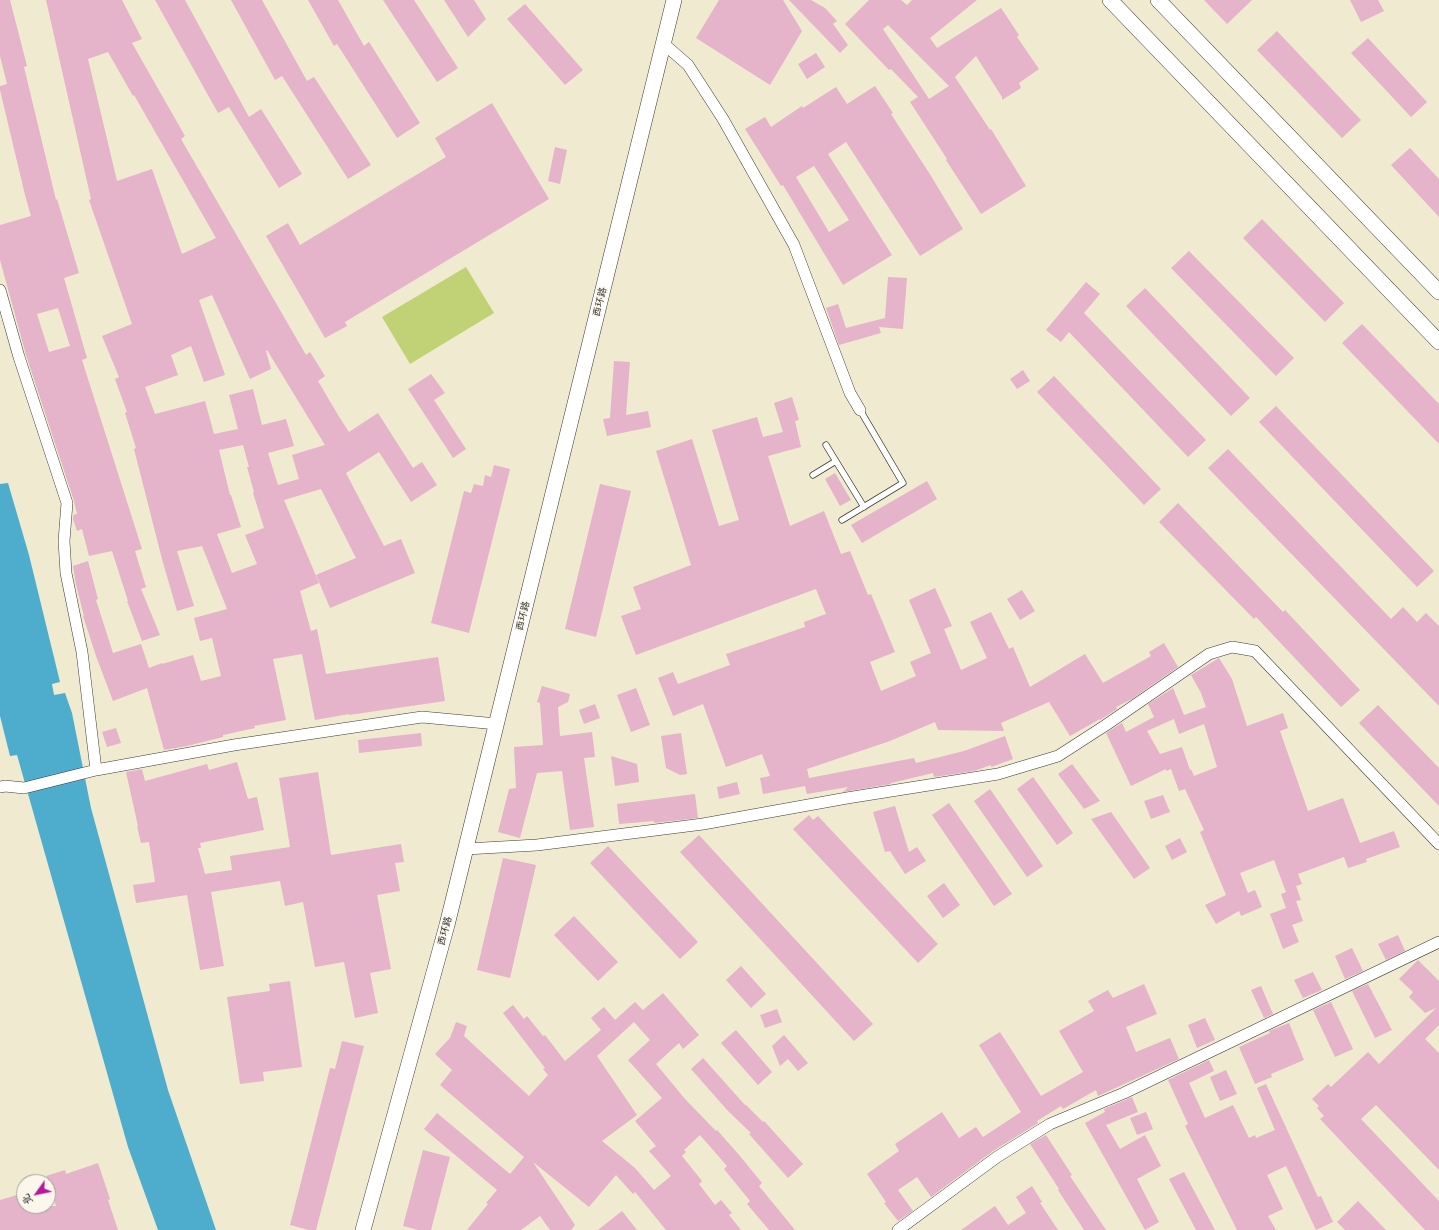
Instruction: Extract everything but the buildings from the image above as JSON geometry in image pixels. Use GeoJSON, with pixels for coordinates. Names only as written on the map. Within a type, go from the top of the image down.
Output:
{"type":"FeatureCollection","features":[{"type":"Feature","properties":{"kind":"street","name":"西环路"},"geometry":{"type":"LineString","coordinates":[[363,1230],[447,925],[674,0]]}},
{"type":"Feature","properties":{"kind":"street"},"geometry":{"type":"LineString","coordinates":[[1110,0],[1439,342]]}},
{"type":"Feature","properties":{"kind":"street"},"geometry":{"type":"LineString","coordinates":[[1158,0],[1439,292]]}},
{"type":"Feature","properties":{"kind":"street"},"geometry":{"type":"LineString","coordinates":[[664,44],[688,65],[724,120],[794,245],[850,392],[860,410]]}},
{"type":"Feature","properties":{"kind":"street"},"geometry":{"type":"LineString","coordinates":[[0,290],[19,357],[67,503],[64,542],[66,573],[82,652],[96,770]]}},
{"type":"Feature","properties":{"kind":"street"},"geometry":{"type":"LineString","coordinates":[[466,849],[537,845],[703,824],[847,798],[998,774],[1058,756],[1209,654],[1232,647],[1254,652],[1439,844]]}},
{"type":"Feature","properties":{"kind":"street"},"geometry":{"type":"LineString","coordinates":[[0,787],[5,786],[24,788],[96,770],[234,746],[422,717],[497,724]]}},
{"type":"Feature","properties":{"kind":"street"},"geometry":{"type":"LineString","coordinates":[[898,1230],[997,1157],[1050,1124],[1138,1086],[1439,942]]}},
{"type":"Feature","properties":{"kind":"lane"},"geometry":{"type":"LineString","coordinates":[[842,520],[904,483],[860,410]]}},
{"type":"Feature","properties":{"kind":"lane"},"geometry":{"type":"LineString","coordinates":[[826,445],[864,507]]}},
{"type":"Feature","properties":{"kind":"lane"},"geometry":{"type":"LineString","coordinates":[[813,475],[836,461]]}},
{"type":"Feature","properties":{"kind":"green space"},"geometry":{"type":"Polygon","coordinates":[[[466,267],[494,313],[410,364],[382,317],[466,267]]]}},
{"type":"Feature","properties":{"kind":"water"},"geometry":{"type":"Polygon","coordinates":[[[8,483],[29,555],[60,682],[52,684],[54,695],[65,693],[72,713],[91,808],[168,1090],[216,1230],[158,1230],[128,1147],[17,755],[10,756],[0,716],[0,484],[8,483]]]}}]}
